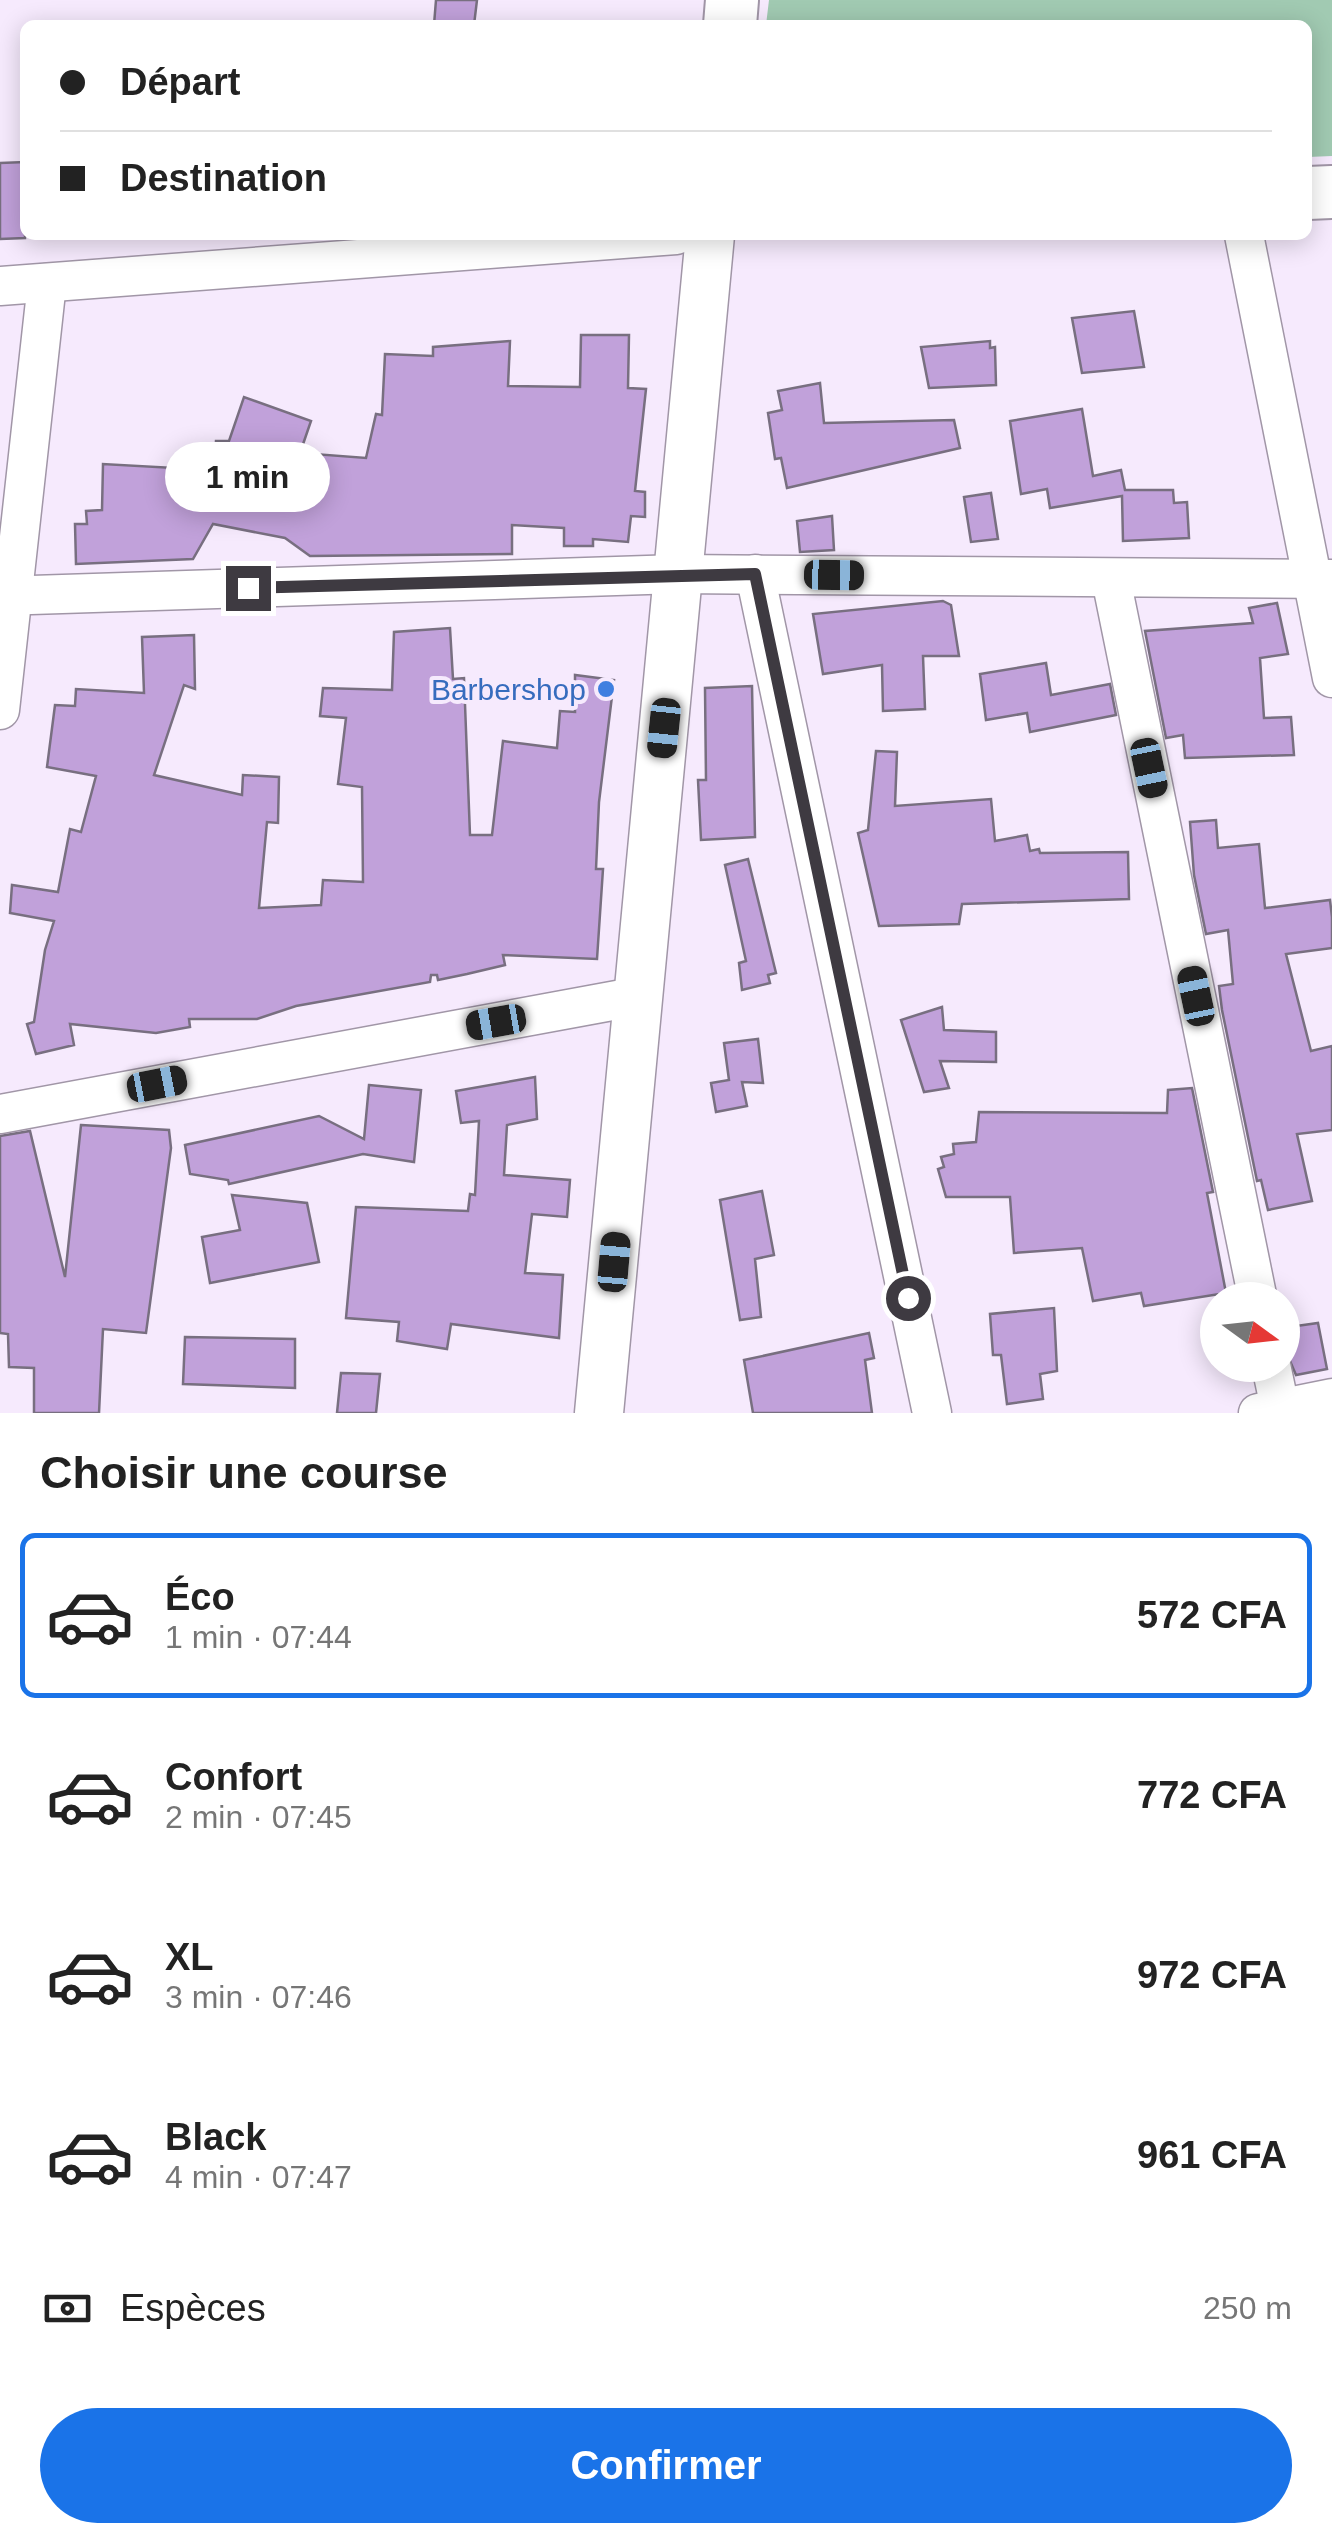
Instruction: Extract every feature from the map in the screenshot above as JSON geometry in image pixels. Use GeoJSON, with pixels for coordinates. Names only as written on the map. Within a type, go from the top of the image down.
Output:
{"type":"FeatureCollection","features":[{"type":"Feature","properties":{"kind":"street"},"geometry":{"type":"LineString","coordinates":[[0,286],[610,240]]}},
{"type":"Feature","properties":{"kind":"street"},"geometry":{"type":"LineString","coordinates":[[600,1413],[710,240]]}},
{"type":"Feature","properties":{"kind":"street"},"geometry":{"type":"LineString","coordinates":[[1245,240],[1322,579],[1332,678]]}},
{"type":"Feature","properties":{"kind":"street"},"geometry":{"type":"LineString","coordinates":[[0,710],[6,596],[46,283]]}},
{"type":"Feature","properties":{"kind":"street"},"geometry":{"type":"LineString","coordinates":[[6,596],[678,574],[1322,579]]}},
{"type":"Feature","properties":{"kind":"street"},"geometry":{"type":"LineString","coordinates":[[755,574],[932,1413]]}},
{"type":"Feature","properties":{"kind":"street"},"geometry":{"type":"LineString","coordinates":[[1110,579],[1254,1282]]}},
{"type":"Feature","properties":{"kind":"street"},"geometry":{"type":"LineString","coordinates":[[0,1114],[638,996]]}},
{"type":"Feature","properties":{"kind":"street"},"geometry":{"type":"LineString","coordinates":[[1272,1382],[1273,1412],[1332,1398]]}},
{"type":"Feature","properties":{"kind":"green space"},"geometry":{"type":"Polygon","coordinates":[[[769,0],[1332,0],[1332,156],[1312,157],[1312,20],[767,20],[769,0]]]}},
{"type":"Feature","properties":{"kind":"building"},"geometry":{"type":"Polygon","coordinates":[[[436,0],[477,0],[475,20],[434,20],[436,0]]]}},
{"type":"Feature","properties":{"kind":"building"},"geometry":{"type":"Polygon","coordinates":[[[20,162],[20,238],[0,239],[0,163],[20,162]]]}},
{"type":"Feature","properties":{"kind":"building"},"geometry":{"type":"Polygon","coordinates":[[[1134,311],[1144,367],[1082,373],[1072,318],[1134,311]]]}},
{"type":"Feature","properties":{"kind":"building"},"geometry":{"type":"Polygon","coordinates":[[[581,335],[629,335],[628,388],[646,389],[635,491],[645,492],[645,517],[631,516],[628,542],[593,539],[593,546],[564,546],[564,528],[512,525],[512,554],[310,556],[285,538],[213,524],[193,559],[76,564],[75,524],[87,524],[86,511],[102,510],[103,464],[192,469],[193,464],[215,465],[216,441],[229,441],[244,397],[311,421],[300,453],[366,458],[376,414],[382,415],[385,354],[433,356],[433,347],[510,341],[508,386],[580,387],[581,335]]]}},
{"type":"Feature","properties":{"kind":"building"},"geometry":{"type":"Polygon","coordinates":[[[990,341],[990,348],[995,347],[996,385],[929,388],[921,347],[990,341]]]}},
{"type":"Feature","properties":{"kind":"building"},"geometry":{"type":"Polygon","coordinates":[[[820,383],[824,423],[954,420],[960,448],[787,488],[781,458],[775,459],[768,413],[782,410],[778,391],[820,383]]]}},
{"type":"Feature","properties":{"kind":"building"},"geometry":{"type":"Polygon","coordinates":[[[1082,409],[1093,476],[1121,470],[1125,490],[1173,490],[1174,503],[1187,502],[1189,538],[1123,541],[1122,496],[1050,508],[1047,489],[1021,494],[1010,421],[1082,409]]]}},
{"type":"Feature","properties":{"kind":"building"},"geometry":{"type":"Polygon","coordinates":[[[991,493],[998,539],[971,542],[964,497],[991,493]]]}},
{"type":"Feature","properties":{"kind":"building"},"geometry":{"type":"Polygon","coordinates":[[[832,516],[834,550],[800,552],[797,521],[832,516]]]}},
{"type":"Feature","properties":{"kind":"building"},"geometry":{"type":"Polygon","coordinates":[[[943,601],[951,605],[959,656],[923,656],[925,709],[883,711],[882,665],[823,674],[813,614],[943,601]]]}},
{"type":"Feature","properties":{"kind":"building"},"geometry":{"type":"Polygon","coordinates":[[[1277,603],[1288,654],[1260,658],[1264,718],[1291,717],[1294,755],[1185,758],[1183,735],[1166,738],[1145,631],[1253,623],[1249,608],[1277,603]]]}},
{"type":"Feature","properties":{"kind":"building"},"geometry":{"type":"Polygon","coordinates":[[[450,628],[453,679],[464,678],[470,835],[492,835],[503,741],[557,748],[560,711],[575,712],[575,675],[614,680],[599,802],[596,869],[603,869],[597,959],[503,955],[505,965],[467,974],[438,980],[437,975],[431,975],[430,982],[296,1006],[257,1019],[189,1019],[190,1027],[156,1033],[70,1024],[74,1045],[36,1054],[27,1024],[34,1022],[45,950],[54,921],[10,913],[12,885],[58,892],[70,829],[81,832],[96,776],[47,767],[55,705],[75,706],[76,689],[144,693],[142,637],[194,635],[195,689],[184,685],[154,775],[242,795],[243,775],[279,777],[278,823],[267,822],[259,908],[321,905],[323,880],[363,882],[362,787],[338,784],[346,718],[320,716],[323,688],[392,690],[394,632],[450,628]]]}},
{"type":"Feature","properties":{"kind":"building"},"geometry":{"type":"Polygon","coordinates":[[[1046,663],[1051,695],[1110,684],[1116,715],[1030,732],[1027,713],[986,720],[980,674],[1046,663]]]}},
{"type":"Feature","properties":{"kind":"building"},"geometry":{"type":"Polygon","coordinates":[[[752,686],[755,837],[701,840],[698,780],[706,780],[705,688],[752,686]]]}},
{"type":"Feature","properties":{"kind":"building"},"geometry":{"type":"Polygon","coordinates":[[[876,751],[897,752],[895,806],[991,799],[995,841],[1027,835],[1030,851],[1039,849],[1040,853],[1128,852],[1129,899],[962,904],[959,924],[879,926],[858,833],[868,830],[876,751]]]}},
{"type":"Feature","properties":{"kind":"building"},"geometry":{"type":"Polygon","coordinates":[[[1216,820],[1218,848],[1259,844],[1265,908],[1330,900],[1332,948],[1286,954],[1311,1051],[1332,1046],[1332,1130],[1297,1134],[1312,1201],[1268,1210],[1261,1180],[1257,1181],[1222,1010],[1219,986],[1233,984],[1228,930],[1206,934],[1194,875],[1190,822],[1216,820]]]}},
{"type":"Feature","properties":{"kind":"building"},"geometry":{"type":"Polygon","coordinates":[[[748,859],[776,973],[768,975],[770,983],[742,990],[739,963],[746,961],[725,865],[748,859]]]}},
{"type":"Feature","properties":{"kind":"building"},"geometry":{"type":"Polygon","coordinates":[[[942,1007],[944,1030],[996,1032],[996,1062],[940,1061],[949,1088],[924,1092],[901,1020],[942,1007]]]}},
{"type":"Feature","properties":{"kind":"building"},"geometry":{"type":"Polygon","coordinates":[[[758,1039],[763,1083],[742,1082],[747,1106],[716,1112],[711,1083],[729,1080],[724,1043],[758,1039]]]}},
{"type":"Feature","properties":{"kind":"building"},"geometry":{"type":"Polygon","coordinates":[[[535,1077],[537,1119],[507,1125],[504,1175],[570,1180],[567,1217],[532,1214],[525,1273],[563,1275],[559,1338],[451,1324],[447,1349],[397,1341],[399,1322],[346,1318],[356,1207],[468,1211],[470,1194],[475,1195],[479,1121],[461,1123],[456,1091],[535,1077]]]}},
{"type":"Feature","properties":{"kind":"building"},"geometry":{"type":"Polygon","coordinates":[[[369,1085],[421,1090],[414,1162],[363,1154],[229,1184],[228,1180],[190,1174],[185,1145],[319,1116],[364,1139],[369,1085]]]}},
{"type":"Feature","properties":{"kind":"building"},"geometry":{"type":"Polygon","coordinates":[[[1192,1088],[1213,1192],[1207,1193],[1224,1282],[1200,1282],[1200,1297],[1144,1306],[1141,1293],[1093,1301],[1082,1248],[1014,1253],[1010,1197],[946,1197],[938,1169],[944,1167],[941,1157],[954,1154],[953,1144],[976,1142],[979,1112],[1167,1113],[1168,1090],[1192,1088]]]}},
{"type":"Feature","properties":{"kind":"building"},"geometry":{"type":"Polygon","coordinates":[[[81,1125],[169,1130],[171,1148],[146,1333],[103,1329],[99,1413],[34,1413],[34,1368],[9,1367],[8,1334],[0,1333],[0,1136],[30,1131],[65,1277],[81,1125]]]}},
{"type":"Feature","properties":{"kind":"building"},"geometry":{"type":"Polygon","coordinates":[[[762,1191],[774,1255],[755,1259],[761,1317],[740,1320],[720,1200],[762,1191]]]}},
{"type":"Feature","properties":{"kind":"building"},"geometry":{"type":"Polygon","coordinates":[[[232,1195],[307,1203],[319,1262],[210,1283],[202,1237],[240,1230],[232,1195]]]}},
{"type":"Feature","properties":{"kind":"building"},"geometry":{"type":"Polygon","coordinates":[[[1054,1308],[1057,1371],[1040,1374],[1043,1399],[1007,1404],[1001,1355],[993,1355],[990,1314],[1054,1308]]]}},
{"type":"Feature","properties":{"kind":"building"},"geometry":{"type":"Polygon","coordinates":[[[1318,1323],[1327,1369],[1300,1374],[1300,1326],[1318,1323]]]}},
{"type":"Feature","properties":{"kind":"building"},"geometry":{"type":"Polygon","coordinates":[[[869,1333],[874,1358],[865,1360],[872,1413],[753,1413],[744,1360],[869,1333]]]}},
{"type":"Feature","properties":{"kind":"building"},"geometry":{"type":"Polygon","coordinates":[[[185,1337],[295,1339],[295,1388],[183,1384],[185,1337]]]}},
{"type":"Feature","properties":{"kind":"building"},"geometry":{"type":"Polygon","coordinates":[[[341,1373],[380,1374],[376,1413],[337,1413],[341,1373]]]}},
{"type":"Feature","properties":{"kind":"place","name":"Barbershop"},"geometry":{"type":"Point","coordinates":[606,689]}},
{"type":"Feature","properties":{"kind":"route"},"geometry":{"type":"LineString","coordinates":[[248,588],[755,574],[908,1298]]}}]}
